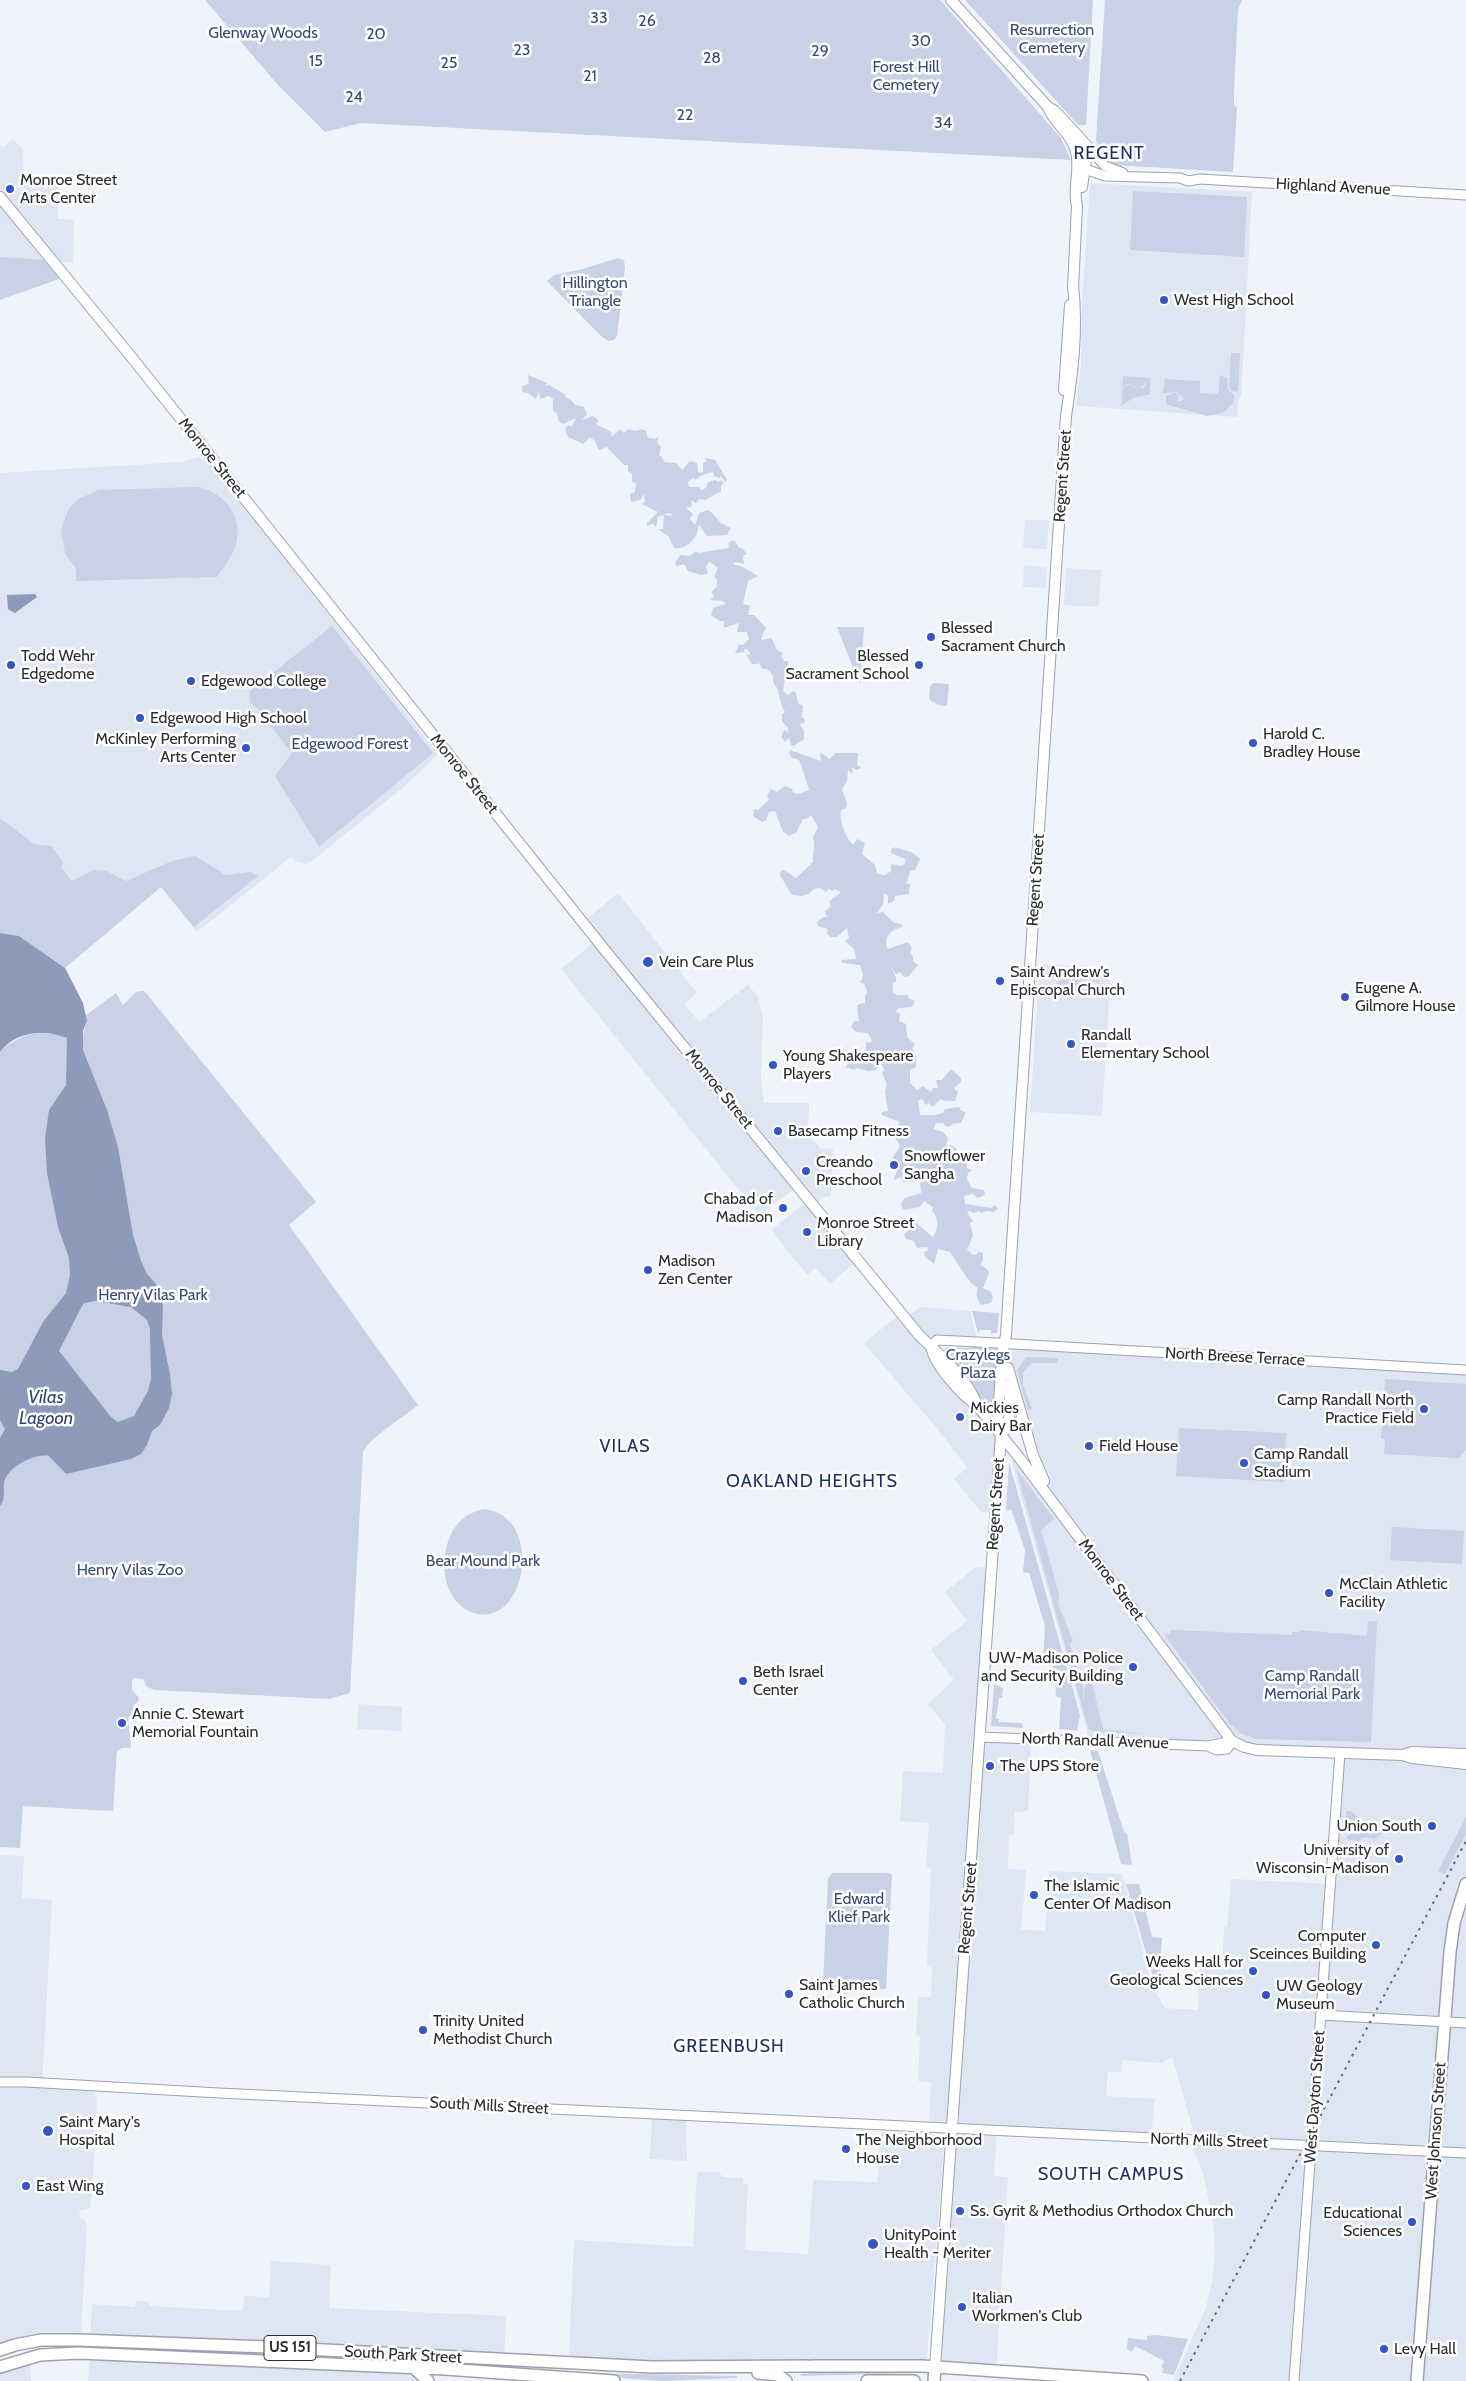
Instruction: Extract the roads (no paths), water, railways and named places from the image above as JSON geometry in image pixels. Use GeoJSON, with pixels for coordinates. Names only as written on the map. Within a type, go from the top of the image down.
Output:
{"type":"FeatureCollection","features":[{"type":"Feature","properties":{"kind":"main road"},"geometry":{"type":"LineString","coordinates":[[951,0],[1048,107],[1055,111],[1088,147]]}},
{"type":"Feature","properties":{"kind":"main road"},"geometry":{"type":"LineString","coordinates":[[1048,107],[1050,114],[1072,140],[1078,160]]}},
{"type":"Feature","properties":{"kind":"main road","name":"Regent Street"},"geometry":{"type":"LineString","coordinates":[[1001,1435],[1008,1428],[1010,1408],[1005,1344],[1066,416],[1064,391],[1078,206],[1081,198],[1088,147]]}},
{"type":"Feature","properties":{"kind":"main road","name":"Regent Street"},"geometry":{"type":"LineString","coordinates":[[1078,160],[1075,198],[1078,206]]}},
{"type":"Feature","properties":{"kind":"main road","name":"Monroe Street"},"geometry":{"type":"LineString","coordinates":[[0,197],[145,374],[654,1010],[931,1347],[939,1352],[952,1367],[973,1395],[977,1405],[1061,1512],[1232,1741],[1250,1749],[1340,1753]]}},
{"type":"Feature","properties":{"kind":"main road","name":"Regent Street"},"geometry":{"type":"LineString","coordinates":[[934,2381],[1001,1435],[998,1418],[1002,1354],[1005,1344]]}},
{"type":"Feature","properties":{"kind":"main road"},"geometry":{"type":"LineString","coordinates":[[1008,1368],[1039,1473],[1054,1494],[1061,1512]]}},
{"type":"Feature","properties":{"kind":"main road"},"geometry":{"type":"LineString","coordinates":[[1001,1376],[1005,1400],[1018,1420],[1023,1434],[1025,1449],[1021,1460]]}},
{"type":"Feature","properties":{"kind":"main road"},"geometry":{"type":"LineString","coordinates":[[1340,1753],[1403,1755],[1412,1758],[1465,1762]]}},
{"type":"Feature","properties":{"kind":"main road","name":"West Johnson Street"},"geometry":{"type":"LineString","coordinates":[[1417,2381],[1452,1940],[1466,1884]]}},
{"type":"Feature","properties":{"kind":"main road","name":"South Park Street"},"geometry":{"type":"LineString","coordinates":[[0,2350],[14,2344],[41,2340],[78,2340],[268,2347],[652,2367],[810,2369]]}},
{"type":"Feature","properties":{"kind":"main road","name":"South Park Street"},"geometry":{"type":"LineString","coordinates":[[0,2367],[40,2355],[79,2353],[414,2368],[452,2375],[500,2373],[614,2381]]}},
{"type":"Feature","properties":{"kind":"main road"},"geometry":{"type":"LineString","coordinates":[[446,2357],[452,2375]]}},
{"type":"Feature","properties":{"kind":"main road"},"geometry":{"type":"LineString","coordinates":[[722,2368],[739,2373],[778,2375],[788,2381],[792,2374],[810,2369],[831,2369],[837,2366],[935,2367],[1142,2381]]}},
{"type":"Feature","properties":{"kind":"main road"},"geometry":{"type":"LineString","coordinates":[[414,2368],[428,2381]]}},
{"type":"Feature","properties":{"kind":"main road"},"geometry":{"type":"LineString","coordinates":[[482,2381],[491,2375],[500,2373]]}},
{"type":"Feature","properties":{"kind":"main road"},"geometry":{"type":"LineString","coordinates":[[867,2381],[914,2381]]}},
{"type":"Feature","properties":{"kind":"street","name":"Highland Avenue"},"geometry":{"type":"LineString","coordinates":[[1088,147],[1109,169],[1135,176]]}},
{"type":"Feature","properties":{"kind":"street"},"geometry":{"type":"LineString","coordinates":[[1078,160],[1085,169]]}},
{"type":"Feature","properties":{"kind":"street","name":"Highland Avenue"},"geometry":{"type":"LineString","coordinates":[[1085,169],[1105,176],[1180,178],[1189,176],[1200,179],[1466,195]]}},
{"type":"Feature","properties":{"kind":"street","name":"North Breese Terrace"},"geometry":{"type":"LineString","coordinates":[[931,1347],[937,1340],[1466,1370]]}},
{"type":"Feature","properties":{"kind":"street","name":"North Randall Avenue"},"geometry":{"type":"LineString","coordinates":[[980,1736],[1210,1746],[1232,1741]]}},
{"type":"Feature","properties":{"kind":"street","name":"West Dayton Street"},"geometry":{"type":"LineString","coordinates":[[1294,2381],[1340,1753]]}},
{"type":"Feature","properties":{"kind":"street"},"geometry":{"type":"LineString","coordinates":[[1321,2015],[1466,2023]]}},
{"type":"Feature","properties":{"kind":"street","name":"South Mills Street"},"geometry":{"type":"LineString","coordinates":[[0,2076],[26,2082]]}},
{"type":"Feature","properties":{"kind":"street","name":"South Mills Street"},"geometry":{"type":"LineString","coordinates":[[0,2082],[952,2129]]}},
{"type":"Feature","properties":{"kind":"street","name":"North Mills Street"},"geometry":{"type":"LineString","coordinates":[[952,2129],[1466,2153]]}},
{"type":"Feature","properties":{"kind":"water"},"geometry":{"type":"Polygon","coordinates":[[[35,594],[37,597],[15,613],[8,609],[7,595],[35,594]]]}},
{"type":"Feature","properties":{"kind":"water","name":"Vilas Lagoon"},"geometry":{"type":"Polygon","coordinates":[[[0,933],[19,936],[65,968],[83,1003],[87,1021],[83,1031],[83,1050],[107,1110],[118,1147],[133,1235],[141,1261],[147,1274],[156,1284],[163,1306],[162,1335],[172,1394],[169,1408],[160,1425],[152,1431],[147,1445],[141,1454],[131,1459],[66,1474],[49,1456],[29,1459],[22,1462],[6,1477],[4,1498],[0,1506],[0,1438],[5,1429],[0,1420],[0,1370],[12,1372],[18,1369],[43,1322],[66,1293],[70,1275],[69,1258],[58,1227],[47,1173],[45,1138],[49,1110],[66,1085],[67,1038],[49,1033],[31,1034],[14,1040],[0,1052],[0,933]],[[95,1301],[84,1303],[59,1351],[111,1417],[118,1422],[134,1416],[148,1391],[151,1379],[150,1329],[147,1320],[131,1307],[95,1301]]]}},
{"type":"Feature","properties":{"kind":"railway"},"geometry":{"type":"LineString","coordinates":[[1180,2381],[1466,1841]]}},
{"type":"Feature","properties":{"kind":"place","name":"Monroe Street Arts Center"},"geometry":{"type":"Point","coordinates":[10,189]}},
{"type":"Feature","properties":{"kind":"place","name":"West High School"},"geometry":{"type":"Point","coordinates":[1164,300]}},
{"type":"Feature","properties":{"kind":"place","name":"Blessed Sacrament Church"},"geometry":{"type":"Point","coordinates":[931,637]}},
{"type":"Feature","properties":{"kind":"place","name":"Todd Wehr Edgedome"},"geometry":{"type":"Point","coordinates":[11,665]}},
{"type":"Feature","properties":{"kind":"place","name":"Blessed Sacrament School"},"geometry":{"type":"Point","coordinates":[919,665]}},
{"type":"Feature","properties":{"kind":"place","name":"Edgewood College"},"geometry":{"type":"Point","coordinates":[191,681]}},
{"type":"Feature","properties":{"kind":"place","name":"Edgewood High School"},"geometry":{"type":"Point","coordinates":[140,718]}},
{"type":"Feature","properties":{"kind":"place","name":"Harold C. Bradley House"},"geometry":{"type":"Point","coordinates":[1253,743]}},
{"type":"Feature","properties":{"kind":"place","name":"McKinley Performing Arts Center"},"geometry":{"type":"Point","coordinates":[246,748]}},
{"type":"Feature","properties":{"kind":"place","name":"Vein Care Plus"},"geometry":{"type":"Point","coordinates":[648,962]}},
{"type":"Feature","properties":{"kind":"place","name":"Saint Andrew's Episcopal Church"},"geometry":{"type":"Point","coordinates":[1000,981]}},
{"type":"Feature","properties":{"kind":"place","name":"Eugene A. Gilmore House"},"geometry":{"type":"Point","coordinates":[1345,997]}},
{"type":"Feature","properties":{"kind":"place","name":"Randall Elementary School"},"geometry":{"type":"Point","coordinates":[1071,1044]}},
{"type":"Feature","properties":{"kind":"place","name":"Young Shakespeare Players"},"geometry":{"type":"Point","coordinates":[773,1065]}},
{"type":"Feature","properties":{"kind":"place","name":"Basecamp Fitness"},"geometry":{"type":"Point","coordinates":[778,1131]}},
{"type":"Feature","properties":{"kind":"place","name":"Snowflower Sangha"},"geometry":{"type":"Point","coordinates":[894,1165]}},
{"type":"Feature","properties":{"kind":"place","name":"Creando Preschool"},"geometry":{"type":"Point","coordinates":[806,1171]}},
{"type":"Feature","properties":{"kind":"place","name":"Chabad of Madison"},"geometry":{"type":"Point","coordinates":[783,1208]}},
{"type":"Feature","properties":{"kind":"place","name":"Monroe Street Library"},"geometry":{"type":"Point","coordinates":[807,1232]}},
{"type":"Feature","properties":{"kind":"place","name":"Madison Zen Center"},"geometry":{"type":"Point","coordinates":[648,1270]}},
{"type":"Feature","properties":{"kind":"place","name":"Camp Randall North Practice Field"},"geometry":{"type":"Point","coordinates":[1424,1409]}},
{"type":"Feature","properties":{"kind":"place","name":"Mickies Dairy Bar"},"geometry":{"type":"Point","coordinates":[960,1417]}},
{"type":"Feature","properties":{"kind":"place","name":"Field House"},"geometry":{"type":"Point","coordinates":[1089,1446]}},
{"type":"Feature","properties":{"kind":"place","name":"Camp Randall Stadium"},"geometry":{"type":"Point","coordinates":[1244,1463]}},
{"type":"Feature","properties":{"kind":"place","name":"McClain Athletic Facility"},"geometry":{"type":"Point","coordinates":[1329,1593]}},
{"type":"Feature","properties":{"kind":"place","name":"UW-Madison Police and Security Building"},"geometry":{"type":"Point","coordinates":[1133,1667]}},
{"type":"Feature","properties":{"kind":"place","name":"Beth Israel Center"},"geometry":{"type":"Point","coordinates":[743,1681]}},
{"type":"Feature","properties":{"kind":"place","name":"Annie C. Stewart Memorial Fountain"},"geometry":{"type":"Point","coordinates":[122,1723]}},
{"type":"Feature","properties":{"kind":"place","name":"The UPS Store"},"geometry":{"type":"Point","coordinates":[990,1766]}},
{"type":"Feature","properties":{"kind":"place","name":"Union South"},"geometry":{"type":"Point","coordinates":[1432,1826]}},
{"type":"Feature","properties":{"kind":"place","name":"University of Wisconsin-Madison"},"geometry":{"type":"Point","coordinates":[1399,1859]}},
{"type":"Feature","properties":{"kind":"place","name":"The Islamic Center Of Madison"},"geometry":{"type":"Point","coordinates":[1034,1895]}},
{"type":"Feature","properties":{"kind":"place","name":"Computer Sceinces Building"},"geometry":{"type":"Point","coordinates":[1376,1945]}},
{"type":"Feature","properties":{"kind":"place","name":"Weeks Hall for Geological Sciences"},"geometry":{"type":"Point","coordinates":[1253,1971]}},
{"type":"Feature","properties":{"kind":"place","name":"Saint James Catholic Church"},"geometry":{"type":"Point","coordinates":[789,1994]}},
{"type":"Feature","properties":{"kind":"place","name":"UW Geology Museum"},"geometry":{"type":"Point","coordinates":[1266,1995]}},
{"type":"Feature","properties":{"kind":"place","name":"Trinity United Methodist Church"},"geometry":{"type":"Point","coordinates":[423,2030]}},
{"type":"Feature","properties":{"kind":"place","name":"Saint Mary's Hospital"},"geometry":{"type":"Point","coordinates":[48,2131]}},
{"type":"Feature","properties":{"kind":"place","name":"The Neighborhood House"},"geometry":{"type":"Point","coordinates":[846,2149]}},
{"type":"Feature","properties":{"kind":"place","name":"East Wing"},"geometry":{"type":"Point","coordinates":[26,2186]}},
{"type":"Feature","properties":{"kind":"place","name":"Ss. Gyrit & Methodius Orthodox Church"},"geometry":{"type":"Point","coordinates":[960,2211]}},
{"type":"Feature","properties":{"kind":"place","name":"Educational Sciences"},"geometry":{"type":"Point","coordinates":[1412,2222]}},
{"type":"Feature","properties":{"kind":"place","name":"UnityPoint Health - Meriter"},"geometry":{"type":"Point","coordinates":[873,2244]}},
{"type":"Feature","properties":{"kind":"place","name":"Italian Workmen's Club"},"geometry":{"type":"Point","coordinates":[962,2307]}},
{"type":"Feature","properties":{"kind":"place","name":"Levy Hall"},"geometry":{"type":"Point","coordinates":[1384,2349]}},
{"type":"Feature","properties":{"kind":"district","name":"REGENT"},"geometry":{"type":"Point","coordinates":[1109,154]}},
{"type":"Feature","properties":{"kind":"district","name":"VILAS"},"geometry":{"type":"Point","coordinates":[625,1447]}},
{"type":"Feature","properties":{"kind":"district","name":"OAKLAND HEIGHTS"},"geometry":{"type":"Point","coordinates":[812,1482]}},
{"type":"Feature","properties":{"kind":"district","name":"GREENBUSH"},"geometry":{"type":"Point","coordinates":[729,2047]}},
{"type":"Feature","properties":{"kind":"district","name":"SOUTH CAMPUS"},"geometry":{"type":"Point","coordinates":[1111,2175]}},
{"type":"Feature","properties":{"kind":"park label","name":"33"},"geometry":{"type":"Point","coordinates":[599,18]}},
{"type":"Feature","properties":{"kind":"park label","name":"26"},"geometry":{"type":"Point","coordinates":[647,21]}},
{"type":"Feature","properties":{"kind":"park label","name":"Glenway Woods"},"geometry":{"type":"Point","coordinates":[263,33]}},
{"type":"Feature","properties":{"kind":"park label","name":"20"},"geometry":{"type":"Point","coordinates":[376,34]}},
{"type":"Feature","properties":{"kind":"park label","name":"Resurrection Cemetery"},"geometry":{"type":"Point","coordinates":[1052,39]}},
{"type":"Feature","properties":{"kind":"park label","name":"30"},"geometry":{"type":"Point","coordinates":[921,41]}},
{"type":"Feature","properties":{"kind":"park label","name":"23"},"geometry":{"type":"Point","coordinates":[522,50]}},
{"type":"Feature","properties":{"kind":"park label","name":"29"},"geometry":{"type":"Point","coordinates":[820,51]}},
{"type":"Feature","properties":{"kind":"park label","name":"28"},"geometry":{"type":"Point","coordinates":[712,58]}},
{"type":"Feature","properties":{"kind":"park label","name":"15"},"geometry":{"type":"Point","coordinates":[316,61]}},
{"type":"Feature","properties":{"kind":"park label","name":"25"},"geometry":{"type":"Point","coordinates":[449,63]}},
{"type":"Feature","properties":{"kind":"park label","name":"21"},"geometry":{"type":"Point","coordinates":[590,76]}},
{"type":"Feature","properties":{"kind":"park label","name":"Forest Hill Cemetery"},"geometry":{"type":"Point","coordinates":[906,76]}},
{"type":"Feature","properties":{"kind":"park label","name":"24"},"geometry":{"type":"Point","coordinates":[354,97]}},
{"type":"Feature","properties":{"kind":"park label","name":"22"},"geometry":{"type":"Point","coordinates":[685,115]}},
{"type":"Feature","properties":{"kind":"park label","name":"34"},"geometry":{"type":"Point","coordinates":[943,123]}},
{"type":"Feature","properties":{"kind":"park label","name":"Hillington Triangle"},"geometry":{"type":"Point","coordinates":[595,292]}},
{"type":"Feature","properties":{"kind":"park label","name":"Edgewood Forest"},"geometry":{"type":"Point","coordinates":[350,744]}},
{"type":"Feature","properties":{"kind":"park label","name":"Henry Vilas Park"},"geometry":{"type":"Point","coordinates":[153,1295]}},
{"type":"Feature","properties":{"kind":"park label","name":"Crazylegs Plaza"},"geometry":{"type":"Point","coordinates":[978,1364]}},
{"type":"Feature","properties":{"kind":"park label","name":"Bear Mound Park"},"geometry":{"type":"Point","coordinates":[483,1561]}},
{"type":"Feature","properties":{"kind":"park label","name":"Henry Vilas Zoo"},"geometry":{"type":"Point","coordinates":[130,1570]}},
{"type":"Feature","properties":{"kind":"park label","name":"Camp Randall Memorial Park"},"geometry":{"type":"Point","coordinates":[1312,1685]}},
{"type":"Feature","properties":{"kind":"park label","name":"Edward Klief Park"},"geometry":{"type":"Point","coordinates":[859,1908]}}]}
